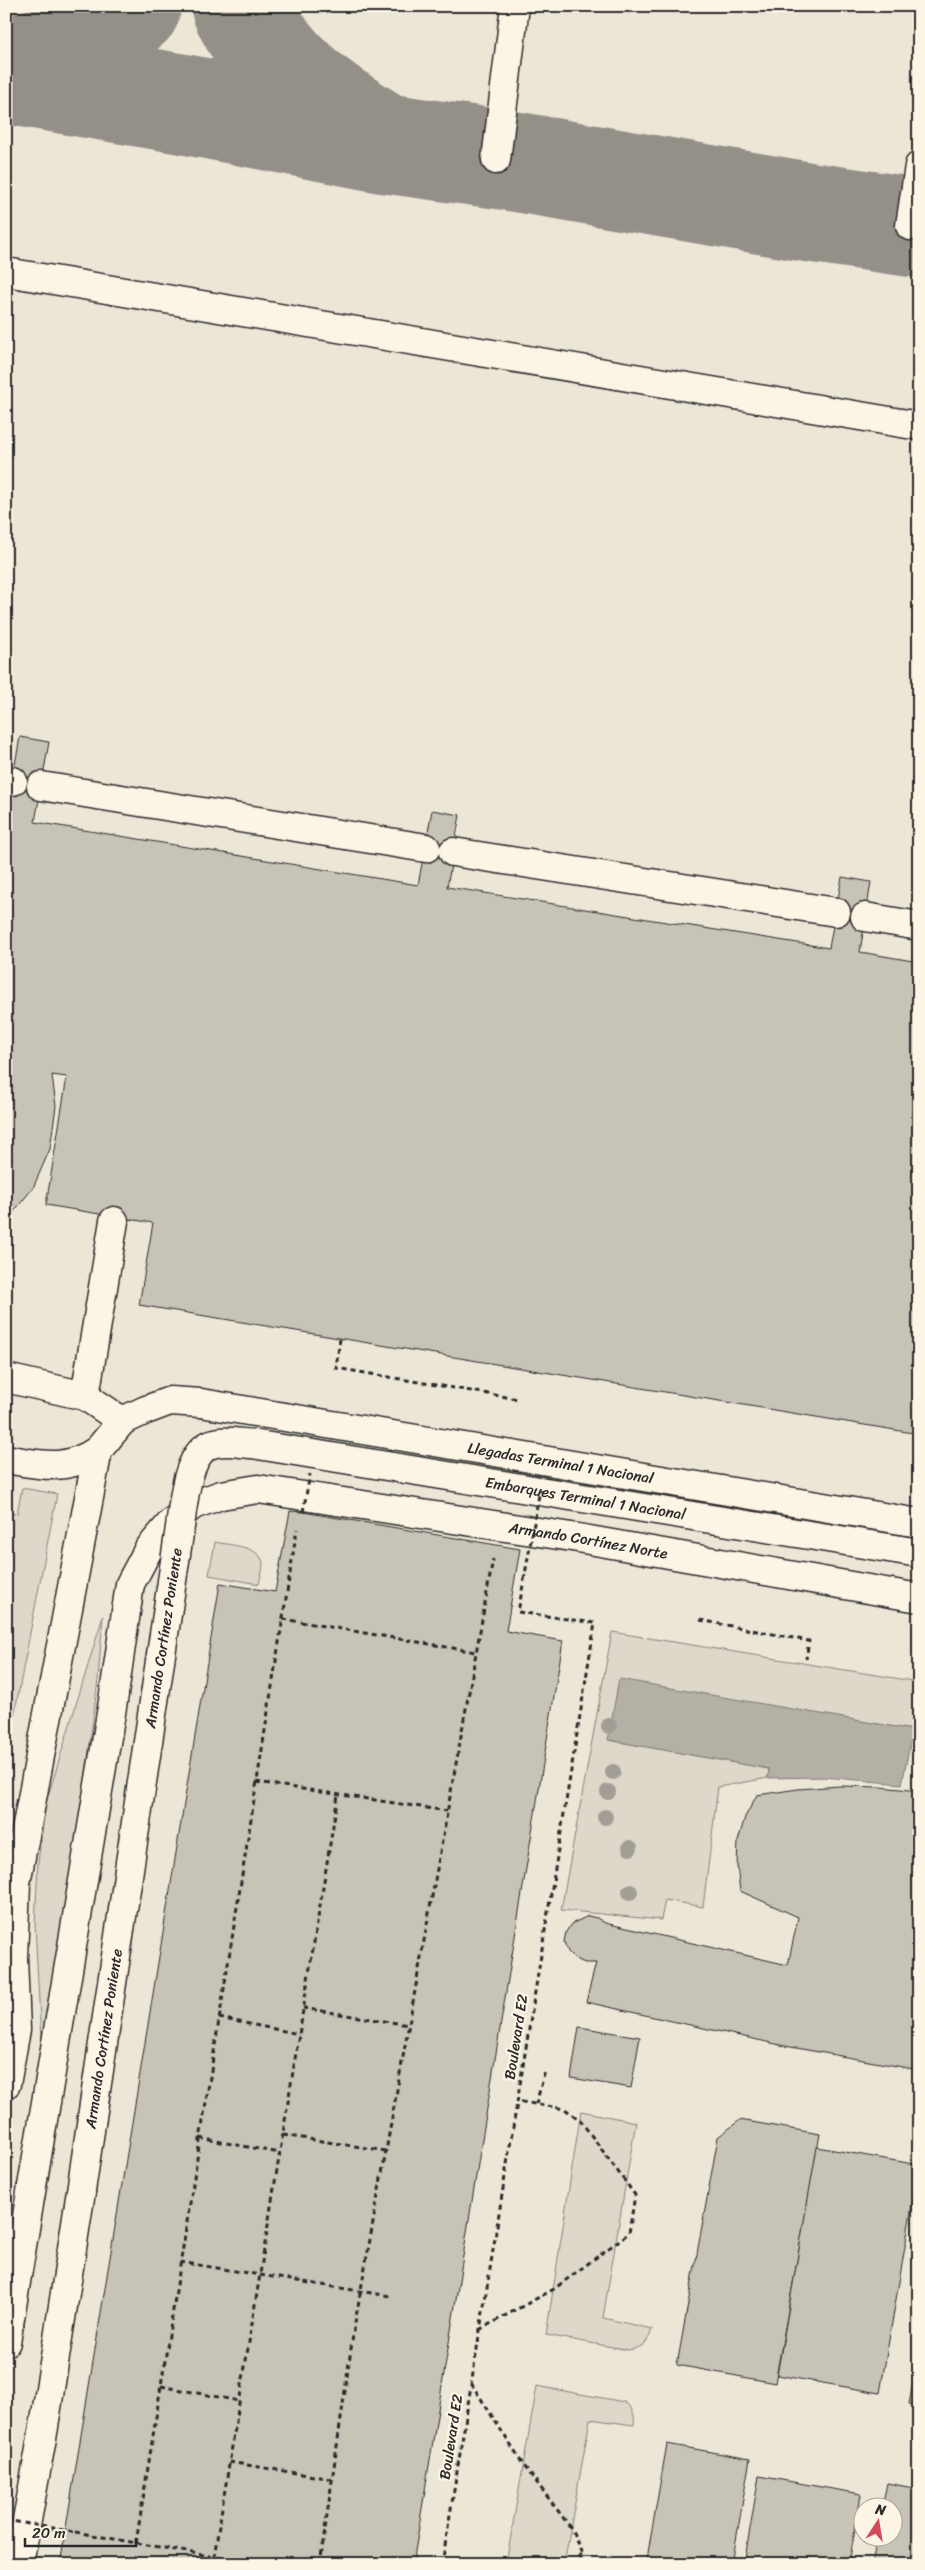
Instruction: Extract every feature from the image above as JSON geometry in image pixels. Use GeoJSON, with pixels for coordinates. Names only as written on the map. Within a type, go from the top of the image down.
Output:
{"type":"FeatureCollection","features":[{"type":"Feature","properties":{"kind":"main road"},"geometry":{"type":"LineString","coordinates":[[496,160],[515,6]]}},
{"type":"Feature","properties":{"kind":"main road"},"geometry":{"type":"LineString","coordinates":[[910,226],[919,166]]}},
{"type":"Feature","properties":{"kind":"main road"},"geometry":{"type":"LineString","coordinates":[[6,272],[919,426]]}},
{"type":"Feature","properties":{"kind":"main road"},"geometry":{"type":"LineString","coordinates":[[41,786],[426,848]]}},
{"type":"Feature","properties":{"kind":"main road"},"geometry":{"type":"LineString","coordinates":[[453,852],[836,912]]}},
{"type":"Feature","properties":{"kind":"main road"},"geometry":{"type":"LineString","coordinates":[[866,917],[919,926]]}},
{"type":"Feature","properties":{"kind":"main road"},"geometry":{"type":"LineString","coordinates":[[85,1396],[114,1221]]}},
{"type":"Feature","properties":{"kind":"main road"},"geometry":{"type":"LineString","coordinates":[[6,1378],[85,1396],[122,1421],[98,1450],[83,1460],[49,1466],[6,1459]]}},
{"type":"Feature","properties":{"kind":"main road","name":"Llegadas Terminal 1 Nacional"},"geometry":{"type":"LineString","coordinates":[[122,1421],[170,1401],[201,1403],[919,1523]]}},
{"type":"Feature","properties":{"kind":"main road","name":"Armando Cortínez Poniente"},"geometry":{"type":"LineString","coordinates":[[19,2564],[44,2427],[177,1544],[192,1463],[200,1451],[210,1445],[234,1442],[252,1444]]}},
{"type":"Feature","properties":{"kind":"main road","name":"Embarques Terminal 1 Nacional"},"geometry":{"type":"LineString","coordinates":[[252,1444],[540,1489],[919,1553]]}},
{"type":"Feature","properties":{"kind":"main road"},"geometry":{"type":"LineString","coordinates":[[6,2084],[16,2030],[13,1958],[16,1883],[80,1556],[98,1450]]}},
{"type":"Feature","properties":{"kind":"main road","name":"Armando Cortínez Poniente"},"geometry":{"type":"LineString","coordinates":[[6,2342],[113,1701],[130,1584],[148,1550],[172,1522],[193,1505],[222,1495],[258,1489]]}},
{"type":"Feature","properties":{"kind":"main road","name":"Armando Cortínez Norte"},"geometry":{"type":"LineString","coordinates":[[258,1489],[578,1538],[919,1598]]}},
{"type":"Feature","properties":{"kind":"main road","name":"Armando Cortínez Poniente"},"geometry":{"type":"LineString","coordinates":[[6,2280],[11,2312]]}},
{"type":"Feature","properties":{"kind":"path"},"geometry":{"type":"LineString","coordinates":[[340,1339],[336,1368],[518,1399]]}},
{"type":"Feature","properties":{"kind":"path"},"geometry":{"type":"LineString","coordinates":[[300,1517],[303,1512],[310,1474]]}},
{"type":"Feature","properties":{"kind":"path","name":"Boulevard E2"},"geometry":{"type":"LineString","coordinates":[[442,2564],[595,1623],[518,1612],[540,1489]]}},
{"type":"Feature","properties":{"kind":"path"},"geometry":{"type":"LineString","coordinates":[[136,2543],[298,1523]]}},
{"type":"Feature","properties":{"kind":"path"},"geometry":{"type":"LineString","coordinates":[[320,2564],[360,2291],[494,1558]]}},
{"type":"Feature","properties":{"kind":"path"},"geometry":{"type":"LineString","coordinates":[[282,1619],[476,1652]]}},
{"type":"Feature","properties":{"kind":"path"},"geometry":{"type":"LineString","coordinates":[[700,1620],[809,1641],[806,1659]]}},
{"type":"Feature","properties":{"kind":"path"},"geometry":{"type":"LineString","coordinates":[[256,1782],[448,1811]]}},
{"type":"Feature","properties":{"kind":"path"},"geometry":{"type":"LineString","coordinates":[[214,2557],[338,1795]]}},
{"type":"Feature","properties":{"kind":"path"},"geometry":{"type":"LineString","coordinates":[[303,2008],[409,2025]]}},
{"type":"Feature","properties":{"kind":"path"},"geometry":{"type":"LineString","coordinates":[[219,2018],[299,2034]]}},
{"type":"Feature","properties":{"kind":"path"},"geometry":{"type":"LineString","coordinates":[[536,2104],[545,2071]]}},
{"type":"Feature","properties":{"kind":"path"},"geometry":{"type":"LineString","coordinates":[[479,2330],[554,2289],[617,2245],[629,2233],[635,2195],[580,2120],[565,2109],[517,2101]]}},
{"type":"Feature","properties":{"kind":"path"},"geometry":{"type":"LineString","coordinates":[[283,2135],[386,2151]]}},
{"type":"Feature","properties":{"kind":"path"},"geometry":{"type":"LineString","coordinates":[[200,2138],[280,2153]]}},
{"type":"Feature","properties":{"kind":"path"},"geometry":{"type":"LineString","coordinates":[[180,2262],[390,2296]]}},
{"type":"Feature","properties":{"kind":"path"},"geometry":{"type":"LineString","coordinates":[[471,2383],[522,2463],[571,2528],[582,2554],[580,2564]]}},
{"type":"Feature","properties":{"kind":"path"},"geometry":{"type":"LineString","coordinates":[[161,2386],[239,2401]]}},
{"type":"Feature","properties":{"kind":"path"},"geometry":{"type":"LineString","coordinates":[[230,2462],[332,2479]]}},
{"type":"Feature","properties":{"kind":"path"},"geometry":{"type":"LineString","coordinates":[[6,2520],[254,2564]]}},
{"type":"Feature","properties":{"kind":"path"},"geometry":{"type":"LineString","coordinates":[[572,2564],[582,2554]]}},
{"type":"Feature","properties":{"kind":"shaded area"},"geometry":{"type":"Polygon","coordinates":[[[6,6],[919,6],[919,2564],[6,2564],[6,6]]]}},
{"type":"Feature","properties":{"kind":"shaded area"},"geometry":{"type":"Polygon","coordinates":[[[22,1488],[57,1494],[6,1757],[6,1512],[17,1514],[22,1488]]]}},
{"type":"Feature","properties":{"kind":"shaded area"},"geometry":{"type":"Polygon","coordinates":[[[215,1542],[244,1547],[257,1553],[263,1564],[259,1584],[209,1575],[215,1542]]]}},
{"type":"Feature","properties":{"kind":"shaded area"},"geometry":{"type":"Polygon","coordinates":[[[103,1616],[98,1680],[75,1858],[61,1947],[41,2040],[35,1925],[38,1862],[46,1803],[103,1616]]]}},
{"type":"Feature","properties":{"kind":"shaded area"},"geometry":{"type":"Polygon","coordinates":[[[612,1632],[919,1682],[913,1730],[619,1680],[609,1740],[769,1769],[768,1778],[718,1787],[703,1907],[665,1900],[661,1920],[561,1910],[612,1632]]]}},
{"type":"Feature","properties":{"kind":"shaded area"},"geometry":{"type":"Polygon","coordinates":[[[619,1679],[913,1730],[902,1784],[824,1777],[768,1778],[769,1769],[608,1740],[619,1679]]]}},
{"type":"Feature","properties":{"kind":"shaded area"},"geometry":{"type":"Polygon","coordinates":[[[581,2111],[636,2122],[603,2318],[652,2329],[645,2344],[629,2350],[546,2335],[581,2111]]]}},
{"type":"Feature","properties":{"kind":"shaded area"},"geometry":{"type":"Polygon","coordinates":[[[537,2386],[624,2402],[633,2412],[634,2425],[590,2419],[564,2564],[506,2564],[537,2386]]]}},
{"type":"Feature","properties":{"kind":"building"},"geometry":{"type":"Polygon","coordinates":[[[20,737],[49,742],[35,822],[418,885],[432,810],[460,815],[447,887],[829,948],[842,877],[871,882],[860,952],[919,962],[919,1434],[139,1305],[153,1223],[46,1205],[67,1077],[52,1075],[56,1106],[50,1149],[33,1188],[6,1221],[6,815],[20,737]]]}},
{"type":"Feature","properties":{"kind":"building"},"geometry":{"type":"Polygon","coordinates":[[[290,1511],[520,1549],[506,1631],[563,1641],[413,2564],[60,2564],[220,1583],[275,1592],[290,1511]]]}},
{"type":"Feature","properties":{"kind":"building"},"geometry":{"type":"Polygon","coordinates":[[[839,1786],[881,1787],[919,1791],[919,2070],[785,2046],[586,2002],[596,1963],[585,1963],[575,1959],[568,1952],[564,1942],[566,1932],[571,1924],[588,1916],[597,1918],[605,1923],[788,1965],[798,1917],[740,1891],[737,1866],[738,1841],[745,1817],[757,1795],[839,1786]]]}},
{"type":"Feature","properties":{"kind":"building"},"geometry":{"type":"Polygon","coordinates":[[[579,2027],[640,2037],[631,2088],[571,2078],[579,2027]]]}},
{"type":"Feature","properties":{"kind":"building"},"geometry":{"type":"Polygon","coordinates":[[[740,2120],[820,2134],[775,2383],[677,2365],[718,2137],[740,2120]]]}},
{"type":"Feature","properties":{"kind":"building"},"geometry":{"type":"Polygon","coordinates":[[[817,2147],[919,2165],[880,2393],[777,2375],[817,2147]]]}},
{"type":"Feature","properties":{"kind":"building"},"geometry":{"type":"Polygon","coordinates":[[[919,2351],[919,2406],[909,2404],[919,2351]]]}},
{"type":"Feature","properties":{"kind":"building"},"geometry":{"type":"Polygon","coordinates":[[[667,2444],[750,2459],[732,2564],[646,2564],[667,2444]]]}},
{"type":"Feature","properties":{"kind":"building"},"geometry":{"type":"Polygon","coordinates":[[[759,2476],[861,2494],[860,2498],[852,2498],[852,2546],[849,2564],[744,2564],[759,2476]]]}},
{"type":"Feature","properties":{"kind":"building"},"geometry":{"type":"Polygon","coordinates":[[[887,2483],[919,2489],[919,2564],[872,2564],[875,2548],[902,2548],[902,2498],[884,2498],[887,2483]]]}},
{"type":"Feature","properties":{"kind":"taxiway"},"geometry":{"type":"LineString","coordinates":[[6,65],[41,58],[73,45],[103,27],[131,6]]}},
{"type":"Feature","properties":{"kind":"taxiway"},"geometry":{"type":"LineString","coordinates":[[241,6],[252,28],[279,65],[331,110],[371,135]]}},
{"type":"Feature","properties":{"kind":"taxiway"},"geometry":{"type":"LineString","coordinates":[[6,74],[183,104],[383,143],[506,160],[808,212],[919,228]]}}]}
